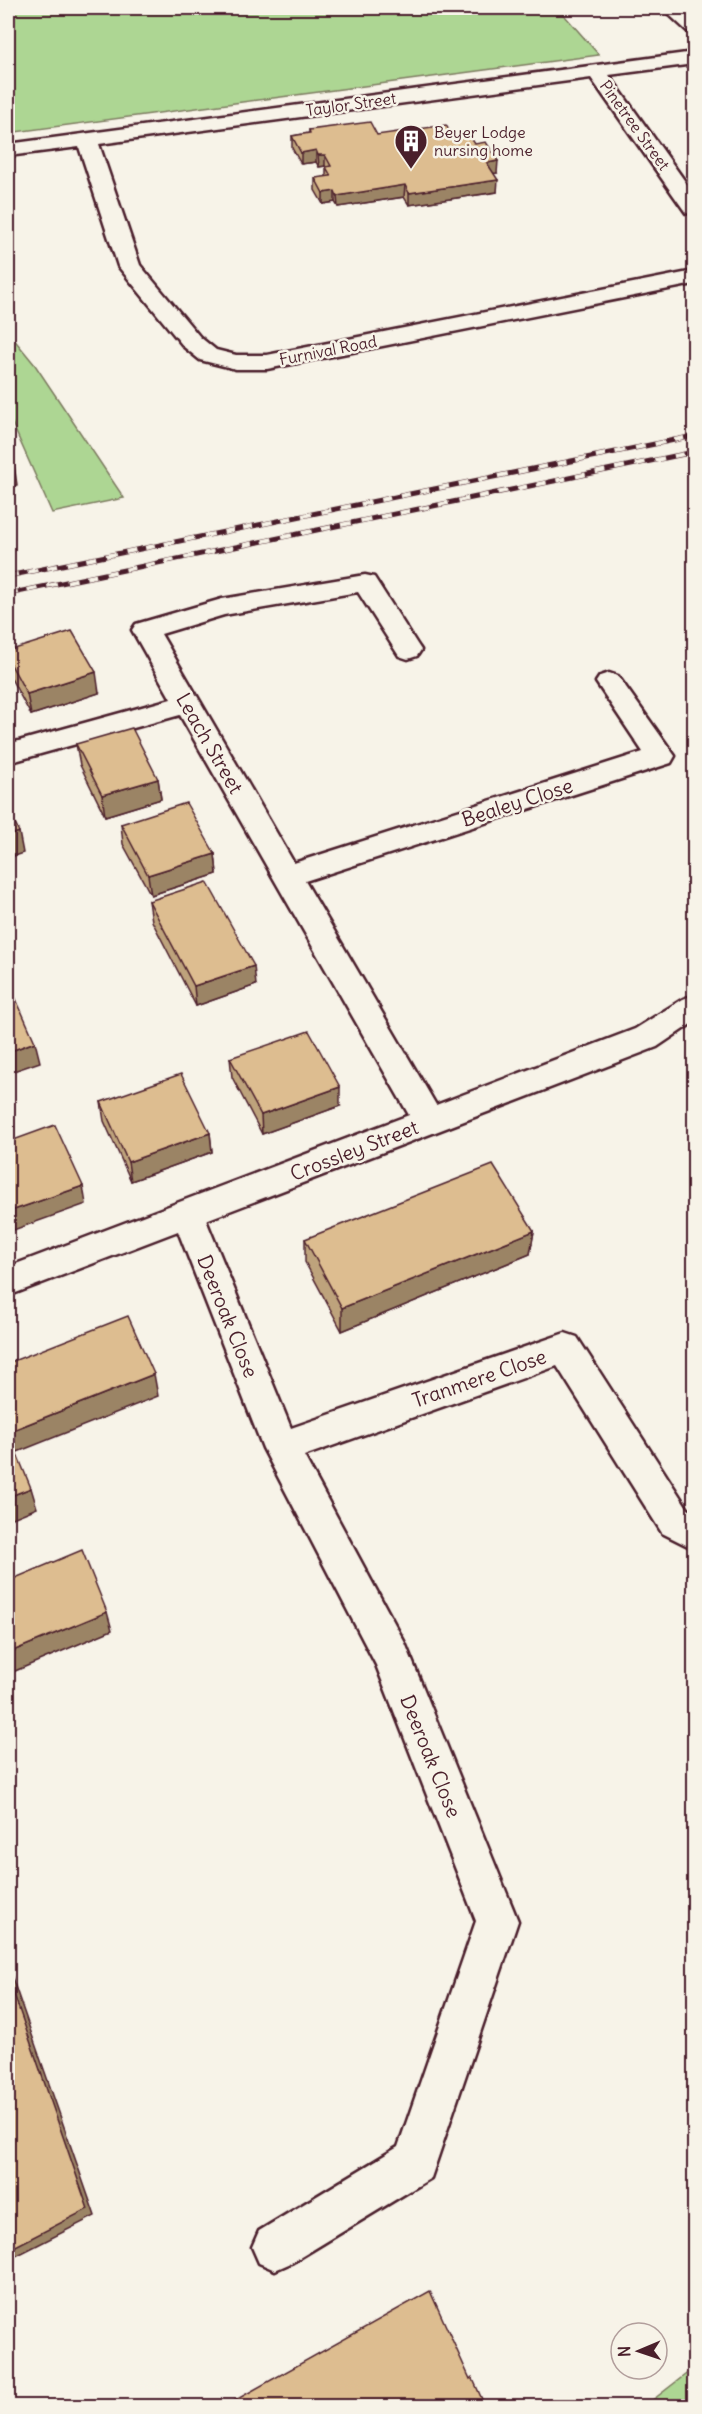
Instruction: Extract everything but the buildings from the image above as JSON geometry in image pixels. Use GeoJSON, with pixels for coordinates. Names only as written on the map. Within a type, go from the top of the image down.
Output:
{"type":"FeatureCollection","features":[{"type":"Feature","properties":{"kind":"street"},"geometry":{"type":"LineString","coordinates":[[671,8],[694,27]]}},
{"type":"Feature","properties":{"kind":"street","name":"Taylor Street"},"geometry":{"type":"LineString","coordinates":[[8,150],[694,58]]}},
{"type":"Feature","properties":{"kind":"street","name":"Pinetree Street"},"geometry":{"type":"LineString","coordinates":[[597,72],[694,208]]}},
{"type":"Feature","properties":{"kind":"street","name":"Furnival Road"},"geometry":{"type":"LineString","coordinates":[[87,140],[129,266],[192,342],[208,355],[222,359],[244,363],[267,362],[694,277]]}},
{"type":"Feature","properties":{"kind":"street","name":"Leach Street"},"geometry":{"type":"LineString","coordinates":[[408,650],[365,583],[222,607],[145,630],[429,1121]]}},
{"type":"Feature","properties":{"kind":"street","name":"Bealey Close"},"geometry":{"type":"LineString","coordinates":[[287,876],[661,756],[609,682]]}},
{"type":"Feature","properties":{"kind":"street"},"geometry":{"type":"LineString","coordinates":[[8,753],[188,704]]}},
{"type":"Feature","properties":{"kind":"street","name":"Crossley Street"},"geometry":{"type":"LineString","coordinates":[[8,1282],[646,1038],[694,1007]]}},
{"type":"Feature","properties":{"kind":"street","name":"Deeroak Close"},"geometry":{"type":"LineString","coordinates":[[187,1213],[281,1448],[391,1656],[497,1921],[416,2162],[275,2247]]}},
{"type":"Feature","properties":{"kind":"street","name":"Tranmere Close"},"geometry":{"type":"LineString","coordinates":[[281,1448],[565,1348],[675,1521],[694,1532]]}},
{"type":"Feature","properties":{"kind":"green space"},"geometry":{"type":"Polygon","coordinates":[[[8,8],[558,8],[599,55],[8,133],[8,8]]]}},
{"type":"Feature","properties":{"kind":"green space"},"geometry":{"type":"Polygon","coordinates":[[[8,332],[35,365],[124,498],[52,513],[8,414],[8,332]]]}},
{"type":"Feature","properties":{"kind":"green space"},"geometry":{"type":"Polygon","coordinates":[[[694,2368],[694,2406],[645,2406],[694,2368]]]}},
{"type":"Feature","properties":{"kind":"railway"},"geometry":{"type":"LineString","coordinates":[[8,576],[694,436]]}},
{"type":"Feature","properties":{"kind":"railway"},"geometry":{"type":"LineString","coordinates":[[8,594],[694,452]]}},
{"type":"Feature","properties":{"kind":"place","name":"Beyer Lodge nursing home"},"geometry":{"type":"Point","coordinates":[411,170]}}]}
